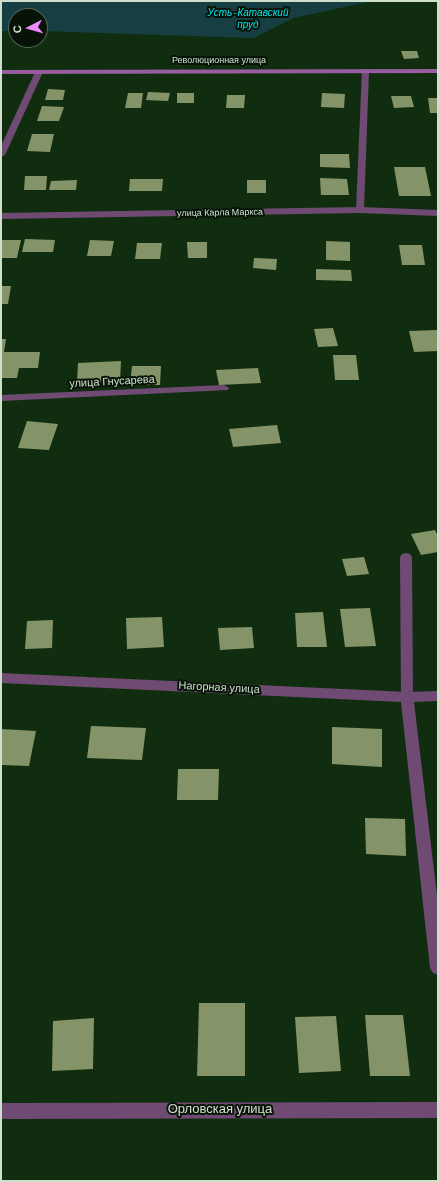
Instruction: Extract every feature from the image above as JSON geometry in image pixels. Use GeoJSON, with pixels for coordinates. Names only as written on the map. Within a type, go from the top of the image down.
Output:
{"type":"FeatureCollection","features":[{"type":"Feature","properties":{"kind":"main road","name":"Революционная улица"},"geometry":{"type":"LineString","coordinates":[[1,72],[438,71]]}},
{"type":"Feature","properties":{"kind":"street"},"geometry":{"type":"LineString","coordinates":[[360,210],[365,71]]}},
{"type":"Feature","properties":{"kind":"street"},"geometry":{"type":"LineString","coordinates":[[1,155],[39,72]]}},
{"type":"Feature","properties":{"kind":"street","name":"улица Карла Маркса"},"geometry":{"type":"LineString","coordinates":[[1,216],[360,210],[438,213]]}},
{"type":"Feature","properties":{"kind":"street","name":"улица Гнусарева"},"geometry":{"type":"LineString","coordinates":[[1,398],[224,388]]}},
{"type":"Feature","properties":{"kind":"street"},"geometry":{"type":"LineString","coordinates":[[406,558],[407,697],[438,968]]}},
{"type":"Feature","properties":{"kind":"street","name":"Нагорная улица"},"geometry":{"type":"LineString","coordinates":[[1,678],[407,697],[438,696]]}},
{"type":"Feature","properties":{"kind":"street","name":"Орловская улица"},"geometry":{"type":"LineString","coordinates":[[1,1111],[438,1110]]}},
{"type":"Feature","properties":{"kind":"water","name":"Усть-Катавский пруд"},"geometry":{"type":"Polygon","coordinates":[[[1,1],[372,1],[293,18],[253,38],[48,31],[48,8],[8,8],[8,31],[1,31],[1,1]]]}},
{"type":"Feature","properties":{"kind":"building"},"geometry":{"type":"Polygon","coordinates":[[[401,51],[417,51],[419,58],[404,59],[401,51]]]}},
{"type":"Feature","properties":{"kind":"building"},"geometry":{"type":"Polygon","coordinates":[[[48,89],[65,90],[63,100],[45,100],[48,89]]]}},
{"type":"Feature","properties":{"kind":"building"},"geometry":{"type":"Polygon","coordinates":[[[148,92],[170,93],[168,101],[146,100],[148,92]]]}},
{"type":"Feature","properties":{"kind":"building"},"geometry":{"type":"Polygon","coordinates":[[[128,93],[143,93],[141,108],[125,108],[128,93]]]}},
{"type":"Feature","properties":{"kind":"building"},"geometry":{"type":"Polygon","coordinates":[[[177,93],[194,93],[194,103],[177,103],[177,93]]]}},
{"type":"Feature","properties":{"kind":"building"},"geometry":{"type":"Polygon","coordinates":[[[322,93],[345,94],[344,108],[321,107],[322,93]]]}},
{"type":"Feature","properties":{"kind":"building"},"geometry":{"type":"Polygon","coordinates":[[[227,95],[245,95],[244,108],[226,108],[227,95]]]}},
{"type":"Feature","properties":{"kind":"building"},"geometry":{"type":"Polygon","coordinates":[[[391,96],[411,96],[414,107],[394,108],[391,96]]]}},
{"type":"Feature","properties":{"kind":"building"},"geometry":{"type":"Polygon","coordinates":[[[428,98],[438,98],[438,113],[430,113],[428,98]]]}},
{"type":"Feature","properties":{"kind":"building"},"geometry":{"type":"Polygon","coordinates":[[[42,106],[64,107],[59,121],[37,121],[42,106]]]}},
{"type":"Feature","properties":{"kind":"building"},"geometry":{"type":"Polygon","coordinates":[[[32,134],[54,134],[50,152],[27,151],[32,134]]]}},
{"type":"Feature","properties":{"kind":"building"},"geometry":{"type":"Polygon","coordinates":[[[320,154],[349,154],[350,168],[320,167],[320,154]]]}},
{"type":"Feature","properties":{"kind":"building"},"geometry":{"type":"Polygon","coordinates":[[[394,167],[425,167],[431,196],[399,196],[394,167]]]}},
{"type":"Feature","properties":{"kind":"building"},"geometry":{"type":"Polygon","coordinates":[[[25,176],[47,176],[46,190],[24,190],[25,176]]]}},
{"type":"Feature","properties":{"kind":"building"},"geometry":{"type":"Polygon","coordinates":[[[320,178],[347,179],[349,195],[321,195],[320,178]]]}},
{"type":"Feature","properties":{"kind":"building"},"geometry":{"type":"Polygon","coordinates":[[[130,179],[163,179],[162,191],[129,191],[130,179]]]}},
{"type":"Feature","properties":{"kind":"building"},"geometry":{"type":"Polygon","coordinates":[[[77,180],[76,190],[49,190],[51,181],[77,180]]]}},
{"type":"Feature","properties":{"kind":"building"},"geometry":{"type":"Polygon","coordinates":[[[247,180],[266,180],[266,193],[247,193],[247,180]]]}},
{"type":"Feature","properties":{"kind":"building"},"geometry":{"type":"Polygon","coordinates":[[[25,239],[55,240],[53,252],[22,252],[25,239]]]}},
{"type":"Feature","properties":{"kind":"building"},"geometry":{"type":"Polygon","coordinates":[[[2,240],[21,240],[17,258],[1,258],[2,240]]]}},
{"type":"Feature","properties":{"kind":"building"},"geometry":{"type":"Polygon","coordinates":[[[90,240],[114,241],[111,256],[87,256],[90,240]]]}},
{"type":"Feature","properties":{"kind":"building"},"geometry":{"type":"Polygon","coordinates":[[[326,241],[350,242],[350,261],[326,260],[326,241]]]}},
{"type":"Feature","properties":{"kind":"building"},"geometry":{"type":"Polygon","coordinates":[[[187,242],[207,242],[207,258],[188,258],[187,242]]]}},
{"type":"Feature","properties":{"kind":"building"},"geometry":{"type":"Polygon","coordinates":[[[137,243],[162,243],[160,259],[135,259],[137,243]]]}},
{"type":"Feature","properties":{"kind":"building"},"geometry":{"type":"Polygon","coordinates":[[[399,245],[422,245],[425,265],[402,265],[399,245]]]}},
{"type":"Feature","properties":{"kind":"building"},"geometry":{"type":"Polygon","coordinates":[[[254,258],[277,259],[276,270],[253,268],[254,258]]]}},
{"type":"Feature","properties":{"kind":"building"},"geometry":{"type":"Polygon","coordinates":[[[316,269],[351,270],[352,281],[316,280],[316,269]]]}},
{"type":"Feature","properties":{"kind":"building"},"geometry":{"type":"Polygon","coordinates":[[[1,286],[11,286],[8,304],[1,304],[1,286]]]}},
{"type":"Feature","properties":{"kind":"building"},"geometry":{"type":"Polygon","coordinates":[[[333,328],[338,346],[318,347],[314,329],[333,328]]]}},
{"type":"Feature","properties":{"kind":"building"},"geometry":{"type":"Polygon","coordinates":[[[438,330],[438,351],[414,352],[409,331],[438,330]]]}},
{"type":"Feature","properties":{"kind":"building"},"geometry":{"type":"Polygon","coordinates":[[[1,339],[6,339],[4,352],[40,352],[38,368],[19,368],[17,378],[1,378],[1,339]]]}},
{"type":"Feature","properties":{"kind":"building"},"geometry":{"type":"Polygon","coordinates":[[[333,355],[356,355],[359,380],[335,380],[333,355]]]}},
{"type":"Feature","properties":{"kind":"building"},"geometry":{"type":"Polygon","coordinates":[[[121,361],[120,382],[77,383],[78,363],[121,361]]]}},
{"type":"Feature","properties":{"kind":"building"},"geometry":{"type":"Polygon","coordinates":[[[132,366],[161,366],[160,385],[130,385],[132,366]]]}},
{"type":"Feature","properties":{"kind":"building"},"geometry":{"type":"Polygon","coordinates":[[[258,368],[261,383],[219,385],[216,370],[258,368]]]}},
{"type":"Feature","properties":{"kind":"building"},"geometry":{"type":"Polygon","coordinates":[[[27,421],[58,424],[49,450],[18,448],[27,421]]]}},
{"type":"Feature","properties":{"kind":"building"},"geometry":{"type":"Polygon","coordinates":[[[277,425],[281,443],[233,447],[229,429],[277,425]]]}},
{"type":"Feature","properties":{"kind":"building"},"geometry":{"type":"Polygon","coordinates":[[[435,530],[438,536],[438,552],[421,555],[411,534],[435,530]]]}},
{"type":"Feature","properties":{"kind":"building"},"geometry":{"type":"Polygon","coordinates":[[[364,557],[369,574],[347,576],[342,559],[364,557]]]}},
{"type":"Feature","properties":{"kind":"building"},"geometry":{"type":"Polygon","coordinates":[[[370,608],[376,646],[345,647],[340,609],[370,608]]]}},
{"type":"Feature","properties":{"kind":"building"},"geometry":{"type":"Polygon","coordinates":[[[323,612],[327,647],[297,647],[295,613],[323,612]]]}},
{"type":"Feature","properties":{"kind":"building"},"geometry":{"type":"Polygon","coordinates":[[[162,617],[164,647],[127,649],[126,618],[162,617]]]}},
{"type":"Feature","properties":{"kind":"building"},"geometry":{"type":"Polygon","coordinates":[[[53,620],[52,648],[25,649],[27,621],[53,620]]]}},
{"type":"Feature","properties":{"kind":"building"},"geometry":{"type":"Polygon","coordinates":[[[252,627],[254,648],[220,650],[218,628],[252,627]]]}},
{"type":"Feature","properties":{"kind":"building"},"geometry":{"type":"Polygon","coordinates":[[[91,726],[146,728],[142,760],[87,758],[91,726]]]}},
{"type":"Feature","properties":{"kind":"building"},"geometry":{"type":"Polygon","coordinates":[[[332,727],[382,729],[382,767],[332,764],[332,727]]]}},
{"type":"Feature","properties":{"kind":"building"},"geometry":{"type":"Polygon","coordinates":[[[1,729],[36,731],[29,766],[1,765],[1,729]]]}},
{"type":"Feature","properties":{"kind":"building"},"geometry":{"type":"Polygon","coordinates":[[[178,769],[219,769],[218,800],[177,800],[178,769]]]}},
{"type":"Feature","properties":{"kind":"building"},"geometry":{"type":"Polygon","coordinates":[[[365,818],[405,819],[406,856],[366,854],[365,818]]]}},
{"type":"Feature","properties":{"kind":"building"},"geometry":{"type":"Polygon","coordinates":[[[199,1003],[245,1003],[245,1076],[197,1076],[199,1003]]]}},
{"type":"Feature","properties":{"kind":"building"},"geometry":{"type":"Polygon","coordinates":[[[365,1015],[403,1015],[410,1076],[370,1076],[365,1015]]]}},
{"type":"Feature","properties":{"kind":"building"},"geometry":{"type":"Polygon","coordinates":[[[336,1016],[341,1071],[299,1073],[295,1017],[336,1016]]]}},
{"type":"Feature","properties":{"kind":"building"},"geometry":{"type":"Polygon","coordinates":[[[94,1018],[93,1069],[52,1071],[53,1021],[94,1018]]]}}]}
